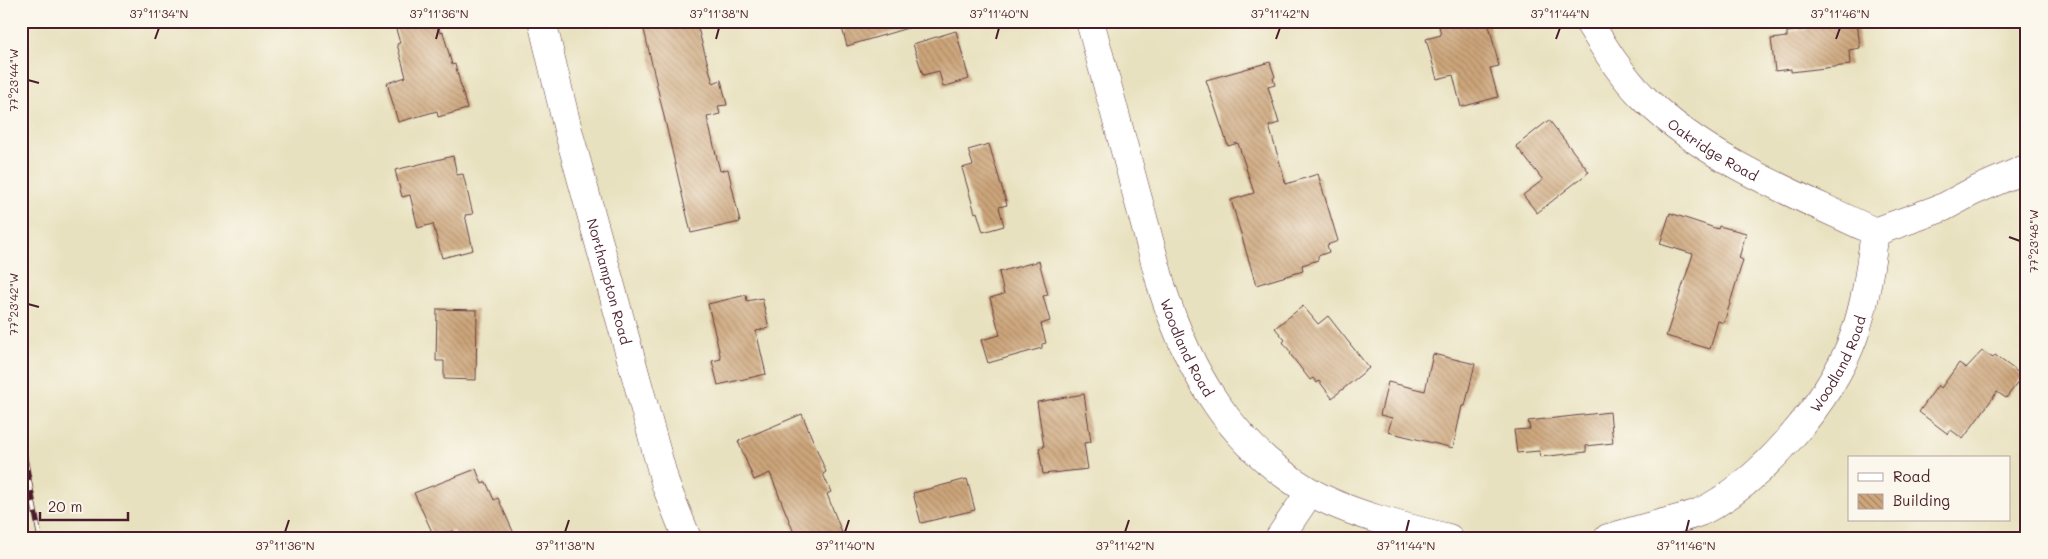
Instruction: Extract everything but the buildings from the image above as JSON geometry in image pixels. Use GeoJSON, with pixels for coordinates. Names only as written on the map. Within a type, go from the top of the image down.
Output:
{"type":"FeatureCollection","features":[{"type":"Feature","properties":{"kind":"street","name":"Northampton Road"},"geometry":{"type":"LineString","coordinates":[[542,21],[571,139],[666,486],[687,538]]}},
{"type":"Feature","properties":{"kind":"street","name":"Woodland Road"},"geometry":{"type":"LineString","coordinates":[[1090,21],[1162,288],[1172,318],[1194,368],[1221,413],[1249,445],[1281,473],[1310,492],[1339,506],[1423,532],[1449,538]]}},
{"type":"Feature","properties":{"kind":"street","name":"Oakridge Road"},"geometry":{"type":"LineString","coordinates":[[1588,21],[1614,63],[1645,99],[1682,131],[1728,161],[1875,232]]}},
{"type":"Feature","properties":{"kind":"street"},"geometry":{"type":"LineString","coordinates":[[1875,232],[1944,207],[1972,192],[2027,168]]}},
{"type":"Feature","properties":{"kind":"street","name":"Woodland Road"},"geometry":{"type":"LineString","coordinates":[[1608,538],[1699,513],[1744,484],[1774,457],[1800,427],[1833,379],[1854,337],[1866,295],[1875,232]]}},
{"type":"Feature","properties":{"kind":"street"},"geometry":{"type":"LineString","coordinates":[[1279,538],[1310,492]]}},
{"type":"Feature","properties":{"kind":"railway"},"geometry":{"type":"LineString","coordinates":[[21,437],[40,538]]}}]}
